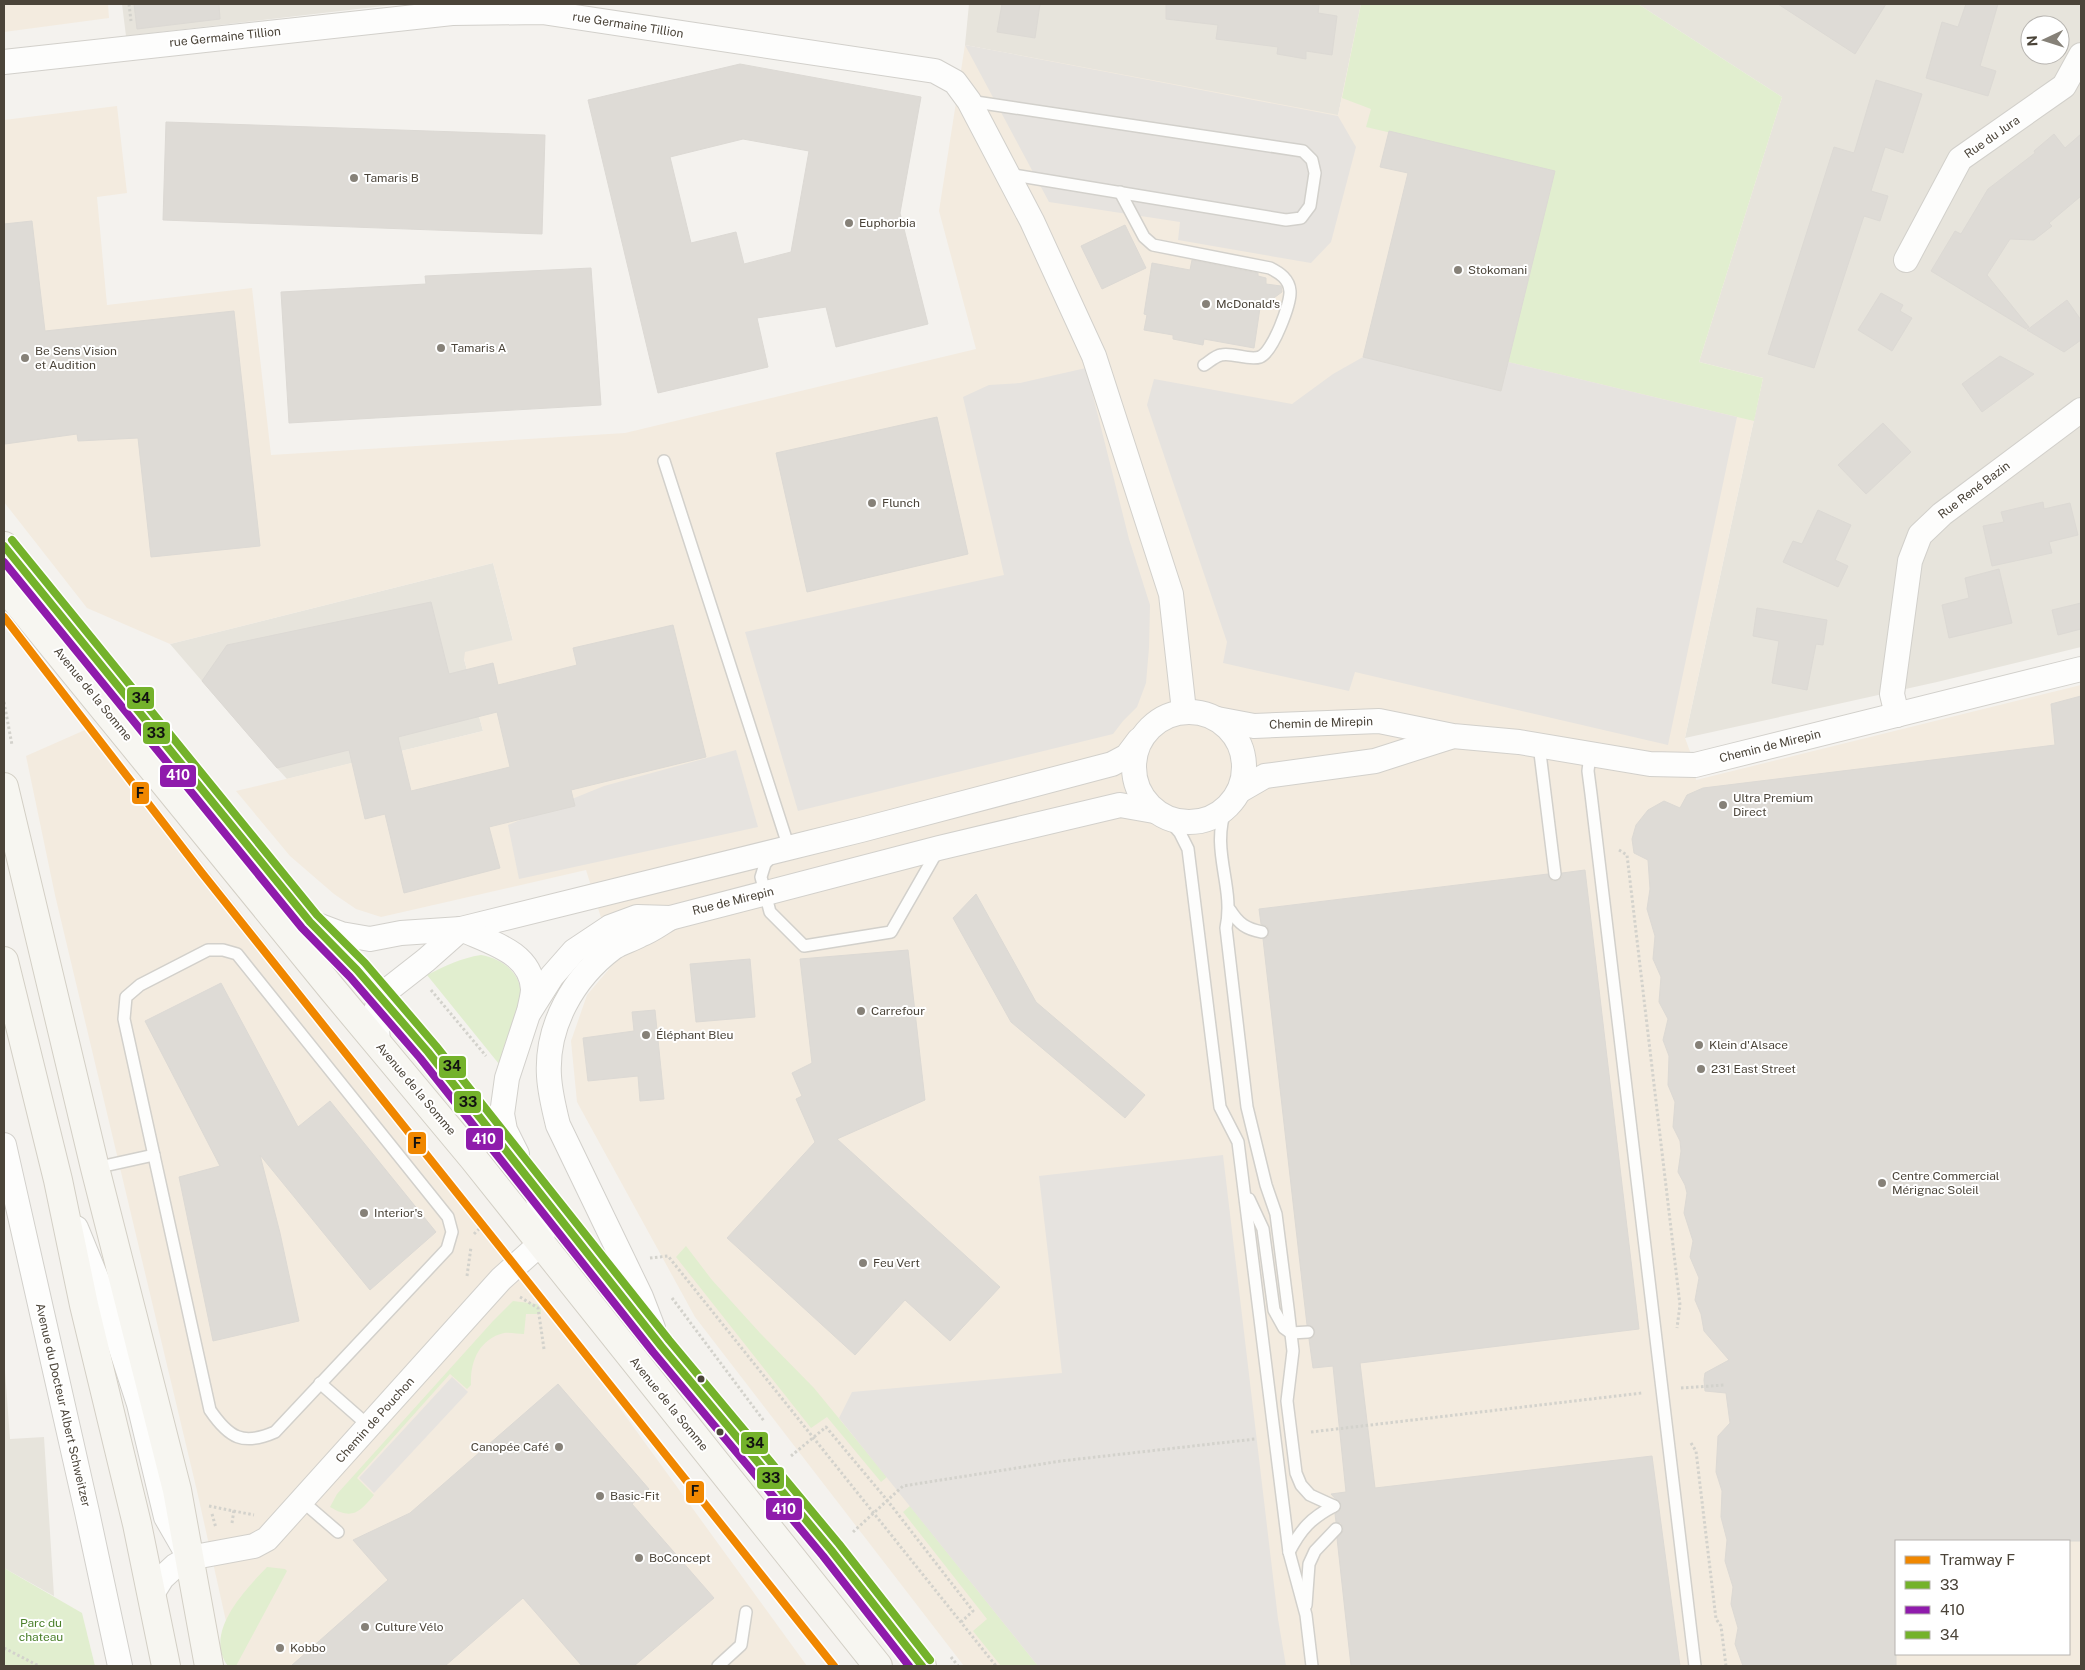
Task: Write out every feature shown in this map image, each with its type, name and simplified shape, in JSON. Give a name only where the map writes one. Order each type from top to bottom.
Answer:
[{"type":"main road","name":"Avenue de la Somme","points":[[4,546],[310,922],[380,996],[428,1052],[660,1346],[831,1550],[922,1666]]},
{"type":"main road","name":"Avenue de la Somme","points":[[4,586],[328,984],[473,1158],[878,1666]]},
{"type":"main road","points":[[4,787],[95,1168],[177,1490],[209,1666]]},
{"type":"main road","points":[[4,961],[58,1180],[84,1305],[152,1594],[166,1666]]},
{"type":"street","name":"rue Germaine Tillion","points":[[4,62],[452,13],[542,12],[935,71],[955,82],[969,101],[1087,338],[1171,594],[1184,711]]},
{"type":"street","name":"Rue du Jura","points":[[1906,260],[1960,159],[2064,86],[2081,55]]},
{"type":"street","name":"Rue René Bazin","points":[[1897,715],[1892,694],[1910,562],[1920,535],[1942,514],[2081,410]]},
{"type":"street","name":"Chemin de Mirepin","points":[[1217,719],[1254,726],[1379,721],[1453,736],[1539,745],[1650,764],[1695,764],[2081,669]]},
{"type":"street","points":[[310,922],[341,934],[370,939],[401,932],[461,929],[783,849],[1112,764],[1127,756],[1139,740],[1150,726],[1166,715],[1184,711],[1201,712],[1217,719],[1230,729],[1239,743],[1244,759],[1244,776],[1232,800],[1212,817],[1198,822],[1182,822],[1161,815],[1141,796],[1134,778],[1134,759],[1139,740]]},
{"type":"street","name":"Chemin de Mirepin","points":[[1232,800],[1265,776],[1375,761],[1453,736]]},
{"type":"street","name":"Rue de Mirepin","points":[[540,1244],[544,1230],[535,1187],[505,1130],[502,1114],[507,1078],[528,1014],[552,976],[574,952],[591,938],[610,926],[637,917],[670,918],[939,848],[1120,805],[1161,815]]},
{"type":"street","points":[[660,1346],[641,1297],[558,1125],[551,1097],[549,1062],[555,1026],[570,994],[592,967],[614,947],[642,935],[670,918]]},
{"type":"street","points":[[378,1043],[376,1011],[380,996],[426,960],[461,929]]},
{"type":"street","points":[[461,929],[514,954],[527,968],[533,989],[528,1014]]},
{"type":"street","name":"Avenue du Docteur Albert Schweitzer","points":[[4,1144],[120,1666]]},
{"type":"street","points":[[58,1180],[104,1299],[136,1395],[166,1517],[190,1558],[174,1566],[162,1578],[152,1594]]},
{"type":"street","name":"Chemin de Pouchon","points":[[190,1558],[254,1546],[268,1539],[501,1279],[540,1244]]},
{"type":"lane","points":[[969,101],[1303,151],[1312,160],[1315,173],[1310,206],[1301,218],[1286,220],[1007,174]]},
{"type":"lane","points":[[1120,192],[1144,236],[1153,245],[1270,268],[1286,280],[1290,292],[1282,323],[1276,337],[1266,352],[1260,357],[1221,355],[1204,365]]},
{"type":"lane","points":[[664,461],[783,849],[765,864],[761,877],[770,912],[804,946],[892,932],[939,848]]},
{"type":"lane","points":[[1539,745],[1555,874]]},
{"type":"lane","points":[[1590,754],[1588,771],[1695,1666]]},
{"type":"lane","points":[[1232,800],[1220,824],[1219,839],[1230,910],[1226,928],[1247,1106],[1266,1186],[1276,1214],[1293,1351],[1287,1401],[1296,1473],[1301,1485],[1310,1495],[1334,1506],[1318,1514],[1299,1533],[1289,1552]]},
{"type":"lane","points":[[1161,815],[1180,833],[1188,849],[1220,1107],[1238,1142],[1289,1552],[1306,1615],[1312,1666]]},
{"type":"lane","points":[[1230,910],[1238,923],[1249,929],[1262,932]]},
{"type":"lane","points":[[208,950],[223,950],[237,954],[448,1217],[452,1232],[447,1249],[320,1383],[275,1432],[260,1439],[240,1438],[222,1428],[210,1410],[124,1019],[126,997],[140,984],[208,950]]},
{"type":"lane","points":[[95,1168],[154,1155]]},
{"type":"lane","points":[[1244,1189],[1263,1229],[1274,1310],[1284,1328],[1291,1333],[1308,1332]]},
{"type":"lane","points":[[320,1383],[370,1427]]},
{"type":"lane","points":[[302,1501],[338,1532]]},
{"type":"lane","points":[[1306,1615],[1309,1564],[1315,1551],[1336,1529]]},
{"type":"lane","points":[[718,1666],[742,1645],[746,1612]]},
{"type":"path","points":[[4,702],[12,745]]},
{"type":"path","points":[[1597,836],[1627,855],[1680,1305],[1675,1333]]},
{"type":"path","points":[[645,1259],[668,1256],[996,1666]]},
{"type":"path","points":[[667,1292],[768,1426]]},
{"type":"path","points":[[513,1293],[538,1308],[544,1349]]},
{"type":"path","points":[[1291,1435],[1663,1390],[1725,1385]]},
{"type":"path","points":[[785,1449],[791,1456],[826,1427],[887,1500],[973,1611],[960,1622]]},
{"type":"path","points":[[845,1526],[851,1534],[903,1486],[1061,1460],[1276,1436]]},
{"type":"path","points":[[1688,1439],[1696,1451],[1716,1619],[1721,1626],[1726,1666]]},
{"type":"path","points":[[4,1648],[39,1666]]},
{"type":"path","points":[[945,1651],[958,1666]]},
{"type":"shaded area","points":[[4,4],[108,4],[109,18],[4,32]]},
{"type":"shaded area","points":[[122,4],[392,4],[392,5],[126,36]]},
{"type":"shaded area","points":[[969,4],[1361,4],[1338,116],[965,45]]},
{"type":"shaded area","name":"Centre Commercial Mérignac Soleil","points":[[1361,4],[1782,97],[1699,362],[1763,378],[1685,738],[1695,765],[1696,780],[2081,685],[2081,1666],[964,1666],[695,1317],[577,1102],[571,1041],[587,995],[615,962],[586,870],[381,917],[356,909],[334,894],[290,856],[236,791],[483,731],[464,659],[465,652],[513,640],[493,563],[170,644],[87,608],[4,502],[4,120],[117,106],[127,193],[97,197],[107,305],[252,288],[271,455],[625,433],[976,349],[939,211],[965,45],[1338,115]]},
{"type":"shaded area","points":[[1638,4],[2081,4],[2081,647],[1937,682],[1685,738],[1763,378],[1699,362],[1782,97]]},
{"type":"shaded area","points":[[965,45],[1338,116],[1356,147],[1331,242],[1311,263],[1178,240],[1180,222],[1049,202]]},
{"type":"shaded area","points":[[1363,357],[1501,391],[1508,362],[1737,417],[1668,745],[1355,672],[1349,691],[1223,663],[1227,642],[1147,405],[1154,379],[1292,404],[1333,374]]},
{"type":"shaded area","points":[[1086,368],[1129,539],[1150,605],[1146,683],[1137,707],[1113,734],[798,811],[745,632],[1004,575],[963,397],[989,385],[1020,383]]},
{"type":"shaded area","points":[[493,563],[513,641],[464,659],[483,731],[287,779],[170,644]]},
{"type":"shaded area","points":[[94,726],[468,1199],[807,1666],[236,1666],[197,1491],[55,895],[26,756]]},
{"type":"shaded area","points":[[736,750],[758,827],[519,879],[508,825],[604,786]]},
{"type":"shaded area","points":[[1223,1155],[1278,1619],[1286,1666],[1038,1666],[839,1418],[852,1392],[1062,1373],[1039,1176]]},
{"type":"shaded area","points":[[4,1358],[10,1439],[44,1437],[54,1596],[4,1568]]},
{"type":"shaded area","points":[[452,1377],[468,1392],[374,1493],[359,1478]]},
{"type":"green space","points":[[1361,4],[1638,4],[1782,97],[1699,362],[1763,378],[1754,421],[1508,362],[1554,171],[1366,127],[1371,109],[1342,98]]},
{"type":"green space","points":[[481,955],[505,964],[516,976],[521,992],[519,1011],[506,1041],[499,1064],[427,975],[460,960]]},
{"type":"green space","points":[[686,1246],[712,1280],[814,1388],[887,1477],[881,1482],[827,1417],[811,1428],[676,1257]]},
{"type":"green space","points":[[513,1301],[537,1304],[541,1309],[541,1314],[526,1314],[524,1334],[504,1333],[488,1340],[482,1346],[474,1360],[471,1385],[467,1389],[450,1374],[357,1478],[374,1495],[364,1506],[355,1513],[350,1514],[330,1507],[337,1494]]},
{"type":"green space","points":[[910,1506],[1038,1666],[1001,1666],[973,1631],[987,1619],[903,1512]]},
{"type":"green space","points":[[267,1567],[285,1569],[287,1571],[236,1666],[228,1666],[222,1653],[220,1640],[224,1626],[238,1600]]},
{"type":"green space","name":"Parc du chateau","points":[[4,1568],[82,1613],[95,1666],[4,1666]]},
{"type":"building","points":[[134,4],[219,4],[220,19],[137,29]]},
{"type":"building","points":[[1002,4],[1040,4],[1035,38],[997,32]]},
{"type":"building","points":[[1166,4],[1319,5],[1318,13],[1337,16],[1332,55],[1306,51],[1306,59],[1277,54],[1278,47],[1216,39],[1218,25],[1166,19]]},
{"type":"building","points":[[1778,4],[1886,4],[1855,54]]},
{"type":"building","points":[[1966,4],[1998,4],[1980,66],[1996,71],[1988,96],[1926,78],[1942,22],[1958,27]]},
{"type":"building","name":"Euphorbia","points":[[740,64],[921,97],[900,213],[928,324],[836,347],[826,307],[757,318],[768,367],[658,393],[588,100]],"holes":[[[743,139],[809,151],[791,252],[744,264],[736,232],[691,243],[670,157]]]},
{"type":"building","points":[[1876,80],[1922,94],[1903,153],[1885,147],[1871,191],[1888,196],[1880,221],[1864,216],[1814,368],[1768,354],[1834,147],[1854,153]]},
{"type":"building","name":"Tamaris B","points":[[166,122],[545,135],[542,234],[163,220]]},
{"type":"building","name":"Stokomani","points":[[1389,131],[1555,171],[1501,391],[1363,357],[1408,173],[1380,167]]},
{"type":"building","points":[[2054,134],[2065,148],[2081,134],[2081,196],[2049,223],[2052,226],[2034,240],[2010,239],[1987,275],[2029,327],[2026,329],[1931,271],[1955,231],[1961,234],[1988,189],[2035,153],[2034,151]]},
{"type":"building","points":[[32,221],[45,331],[234,311],[260,546],[151,557],[138,438],[78,441],[77,434],[5,444],[4,224]]},
{"type":"building","points":[[1125,225],[1146,268],[1102,289],[1081,246]]},
{"type":"building","name":"McDonald's","points":[[1192,260],[1258,273],[1258,276],[1266,278],[1266,284],[1281,286],[1282,292],[1260,308],[1254,348],[1204,339],[1203,345],[1173,339],[1173,335],[1144,330],[1147,315],[1144,314],[1152,263],[1190,270]]},
{"type":"building","name":"Tamaris A","points":[[591,268],[601,405],[289,423],[281,292],[426,284],[425,276]]},
{"type":"building","points":[[1881,293],[1903,305],[1900,311],[1912,318],[1892,351],[1858,330]]},
{"type":"building","points":[[2067,300],[2081,320],[2081,340],[2064,352],[2027,330]]},
{"type":"building","points":[[2000,356],[2034,374],[1982,412],[1962,384]]},
{"type":"building","name":"Flunch","points":[[937,417],[968,554],[807,592],[776,453]]},
{"type":"building","points":[[1883,423],[1911,452],[1866,494],[1838,465]]},
{"type":"building","points":[[2043,502],[2044,509],[2070,503],[2078,535],[2049,542],[2052,553],[1992,566],[1983,526],[2004,522],[2001,512]]},
{"type":"building","points":[[1818,510],[1851,525],[1835,560],[1848,566],[1838,587],[1783,562],[1793,541],[1802,544]]},
{"type":"building","points":[[1999,569],[2012,623],[1949,638],[1942,605],[1969,598],[1965,578]]},
{"type":"building","points":[[431,602],[449,674],[493,663],[498,685],[577,665],[573,648],[673,625],[706,757],[571,790],[575,806],[489,827],[500,868],[404,893],[385,814],[365,819],[349,750],[277,768],[202,681],[227,645]],"holes":[[[497,712],[510,767],[411,791],[398,737]]]},
{"type":"building","points":[[2081,603],[2081,629],[2058,635],[2052,610]]},
{"type":"building","points":[[1757,608],[1827,620],[1823,645],[1816,644],[1807,690],[1772,683],[1779,641],[1753,636]]},
{"type":"building","name":"Centre Commercial Mérignac Soleil","points":[[2081,696],[2081,1541],[1895,1540],[1896,1666],[1743,1666],[1735,1644],[1738,1628],[1731,1604],[1733,1587],[1725,1561],[1727,1540],[1721,1517],[1722,1491],[1716,1472],[1718,1436],[1730,1423],[1726,1393],[1705,1391],[1704,1380],[1705,1373],[1729,1360],[1704,1331],[1701,1314],[1695,1300],[1699,1278],[1690,1257],[1693,1241],[1684,1213],[1687,1193],[1678,1172],[1681,1151],[1680,1141],[1673,1127],[1675,1102],[1668,1085],[1669,1056],[1663,1040],[1668,1019],[1659,1002],[1661,977],[1653,959],[1655,936],[1647,909],[1650,889],[1648,860],[1634,853],[1632,839],[1636,825],[1648,810],[1664,801],[1680,808],[1687,795],[1703,788],[2055,745],[2051,704]]},
{"type":"building","points":[[1585,870],[1639,1329],[1360,1363],[1375,1488],[1652,1456],[1680,1666],[1351,1666],[1337,1538],[1343,1531],[1343,1527],[1341,1523],[1336,1522],[1335,1514],[1340,1510],[1341,1505],[1331,1494],[1346,1492],[1333,1366],[1313,1368],[1309,1339],[1314,1336],[1315,1331],[1312,1326],[1307,1325],[1263,939],[1268,937],[1269,930],[1267,926],[1261,924],[1259,909],[1548,874],[1552,881],[1556,881],[1562,877],[1562,873]]},
{"type":"building","points":[[976,894],[1036,1002],[1145,1095],[1125,1118],[1011,1022],[953,918]]},
{"type":"building","points":[[908,950],[925,1100],[837,1139],[1000,1287],[950,1341],[905,1300],[855,1355],[727,1238],[815,1142],[796,1099],[802,1096],[792,1073],[812,1063],[800,959]]},
{"type":"building","points":[[750,959],[755,1017],[696,1022],[690,964]]},
{"type":"building","points":[[221,983],[298,1127],[330,1101],[436,1232],[370,1290],[260,1155],[280,1233],[299,1321],[213,1341],[179,1177],[220,1166],[145,1021]]},
{"type":"building","points":[[655,1010],[664,1099],[640,1101],[638,1076],[588,1081],[583,1038],[634,1031],[632,1012]]},
{"type":"building","points":[[558,1384],[649,1489],[632,1504],[714,1598],[634,1666],[582,1666],[523,1598],[445,1666],[291,1666],[388,1580],[353,1540],[410,1513]]},
{"type":"tram line","name":"F","points":[[4,617],[202,873],[834,1666]]},
{"type":"transit line","name":"34","points":[[12,540],[317,915],[365,963],[436,1046],[669,1340],[839,1544],[930,1660]]},
{"type":"transit line","name":"33","points":[[4,546],[310,922],[357,970],[428,1052],[661,1346],[831,1550],[922,1666]]},
{"type":"transit line","name":"410","points":[[4,562],[302,928],[350,977],[420,1058],[653,1352],[823,1556],[909,1666]]},
{"type":"place","name":"Tamaris B","points":[[354,178]]},
{"type":"place","name":"Euphorbia","points":[[849,223]]},
{"type":"place","name":"Stokomani","points":[[1458,270]]},
{"type":"place","name":"McDonald's","points":[[1206,304]]},
{"type":"place","name":"Tamaris A","points":[[441,348]]},
{"type":"place","name":"Be Sens Vision et Audition","points":[[25,358]]},
{"type":"place","name":"Flunch","points":[[872,503]]},
{"type":"place","name":"Ultra Premium Direct","points":[[1723,805]]},
{"type":"place","name":"Carrefour","points":[[861,1011]]},
{"type":"place","name":"Éléphant Bleu","points":[[646,1035]]},
{"type":"place","name":"Klein d'Alsace","points":[[1699,1045]]},
{"type":"place","name":"231 East Street","points":[[1701,1069]]},
{"type":"place","name":"Centre Commercial Mérignac Soleil","points":[[1882,1183]]},
{"type":"place","name":"Interior's","points":[[364,1213]]},
{"type":"place","name":"Feu Vert","points":[[863,1263]]},
{"type":"place","name":"Canopée Café","points":[[559,1447]]},
{"type":"place","name":"Basic-Fit","points":[[600,1496]]},
{"type":"place","name":"BoConcept","points":[[639,1558]]},
{"type":"place","name":"Culture Vélo","points":[[365,1627]]},
{"type":"place","name":"Kobbo","points":[[280,1648]]}]
